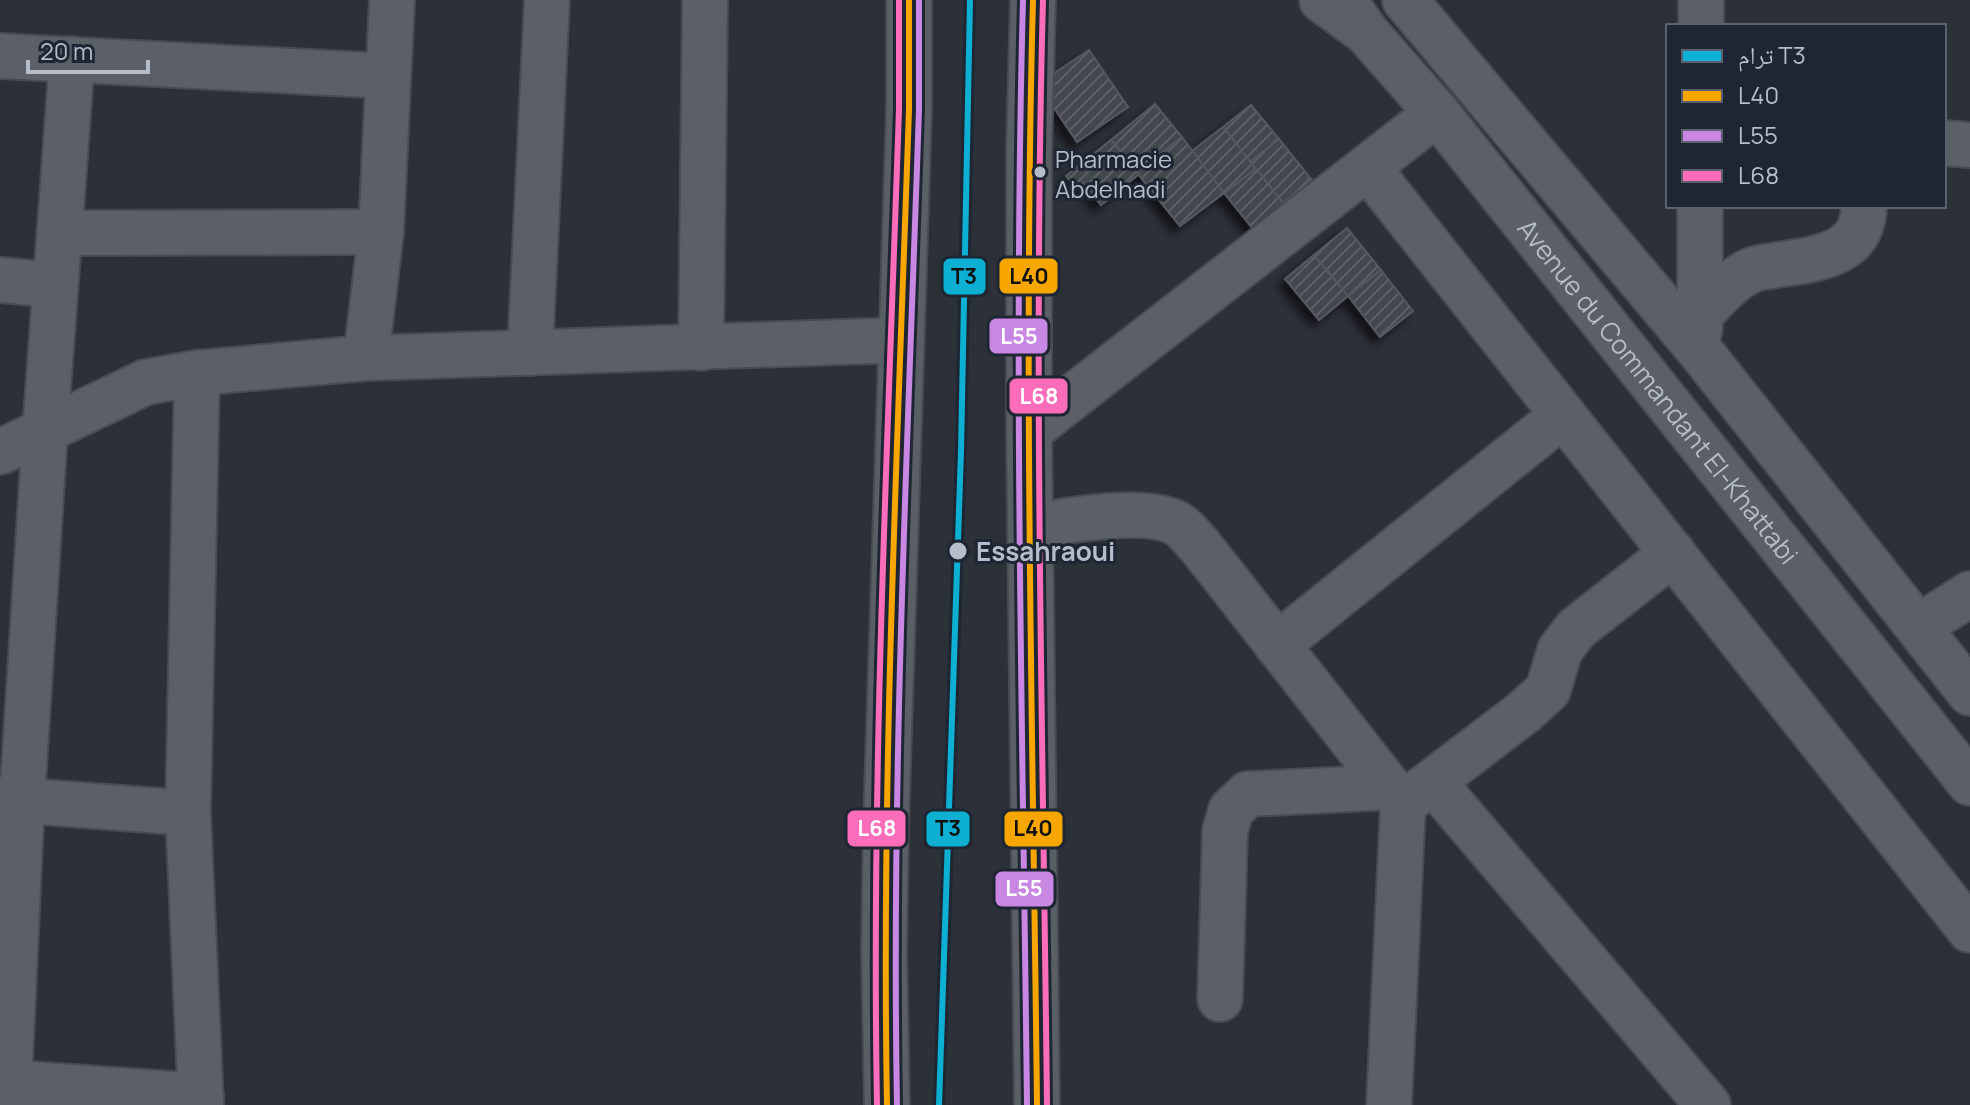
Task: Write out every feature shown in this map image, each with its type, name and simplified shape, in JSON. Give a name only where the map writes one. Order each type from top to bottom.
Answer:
[{"type":"main road","points":[[887,1105],[884,950],[886,825],[909,109],[909,0]]},
{"type":"main road","points":[[1322,0],[1355,16]]},
{"type":"main road","points":[[1036,5],[1029,431],[1037,1105]]},
{"type":"street","points":[[366,358],[381,232],[392,0]]},
{"type":"street","points":[[530,353],[547,0]]},
{"type":"street","points":[[701,348],[705,0]]},
{"type":"street","name":"Avenue du Commandant El-Khattabi","points":[[1405,0],[1700,333],[1970,693]]},
{"type":"street","points":[[1701,0],[1701,24]]},
{"type":"street","name":"Avenue du Commandant El-Khattabi","points":[[1355,16],[1437,113],[1970,783]]},
{"type":"street","points":[[0,56],[388,76]]},
{"type":"street","points":[[72,59],[45,432],[11,800],[6,1090],[201,1101],[188,813],[197,373]]},
{"type":"street","points":[[1029,431],[1437,113]]},
{"type":"street","points":[[1946,143],[1970,145]]},
{"type":"street","points":[[1368,168],[1970,930]]},
{"type":"street","points":[[1700,208],[1700,333]]},
{"type":"street","points":[[1700,333],[1729,285],[1753,269],[1812,259],[1844,248],[1859,234],[1864,208]]},
{"type":"street","points":[[60,233],[381,232]]},
{"type":"street","points":[[0,280],[55,285]]},
{"type":"street","points":[[0,452],[146,382],[197,373],[366,358],[900,340]]},
{"type":"street","points":[[1277,645],[1563,415]]},
{"type":"street","points":[[1030,528],[1068,519],[1147,516],[1177,524],[1200,546],[1277,645],[1409,791],[1708,1105]]},
{"type":"street","points":[[1220,999],[1225,831],[1231,810],[1248,794],[1409,791],[1524,712],[1548,690],[1560,650],[1576,629],[1673,553]]},
{"type":"street","points":[[1918,627],[1970,594]]},
{"type":"street","points":[[1389,1105],[1409,791]]},
{"type":"street","points":[[11,800],[188,813]]},
{"type":"building","points":[[1089,50],[1128,107],[1077,142],[1038,84]]},
{"type":"building","points":[[1155,104],[1182,137],[1137,173],[1111,140]]},
{"type":"building","points":[[1251,105],[1279,139],[1250,162],[1223,127]]},
{"type":"building","points":[[1223,127],[1256,169],[1224,193],[1192,151]]},
{"type":"building","points":[[1182,137],[1224,193],[1180,226],[1137,173]]},
{"type":"building","points":[[1279,139],[1312,180],[1283,203],[1250,162]]},
{"type":"building","points":[[1111,140],[1139,174],[1101,205],[1083,183],[1076,189],[1066,176]]},
{"type":"building","points":[[1256,169],[1288,209],[1257,234],[1224,193]]},
{"type":"building","points":[[1347,228],[1381,270],[1348,296],[1314,255]]},
{"type":"building","points":[[1314,255],[1348,296],[1319,320],[1285,279]]},
{"type":"building","points":[[1381,270],[1413,311],[1380,337],[1348,296]]},
{"type":"tram line","name":"T3","points":[[939,1105],[961,451],[970,0]]},
{"type":"transit line","name":"L68","points":[[877,1105],[878,732],[899,109],[899,0]]},
{"type":"transit line","name":"L40","points":[[887,1105],[888,732],[909,109],[909,0]]},
{"type":"transit line","name":"L55","points":[[897,1105],[898,732],[919,109],[919,0]]},
{"type":"transit line","name":"L55","points":[[1023,0],[1019,414],[1027,1105]]},
{"type":"transit line","name":"L40","points":[[1033,0],[1029,414],[1037,1105]]},
{"type":"transit line","name":"L68","points":[[1043,0],[1039,414],[1047,1105]]},
{"type":"place","name":"Pharmacie Abdelhadi","points":[[1040,172]]},
{"type":"place","name":"Essahraoui","points":[[958,551]]}]
